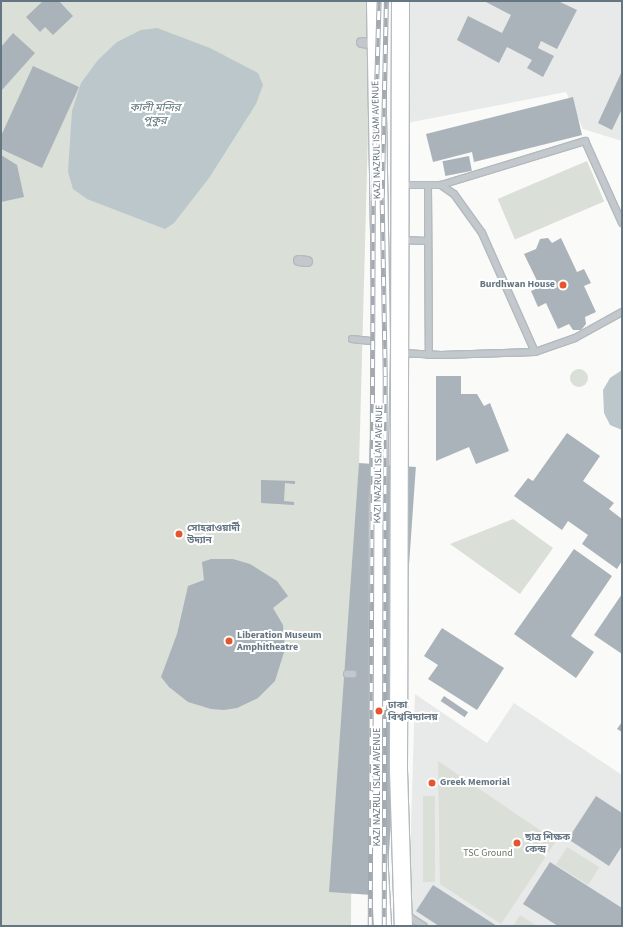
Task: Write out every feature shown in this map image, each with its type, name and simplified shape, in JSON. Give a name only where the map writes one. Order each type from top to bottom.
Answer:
[{"type":"main road","name":"KAZI NAZRUL ISLAM AVENUE","points":[[375,1],[381,344],[377,536],[377,833],[382,921]]},
{"type":"main road","name":"KAZI NAZRUL ISLAM AVENUE","points":[[400,1],[398,770],[403,921]]},
{"type":"main road","points":[[378,186],[400,185]]},
{"type":"main road","points":[[381,344],[400,350]]},
{"type":"main road","points":[[382,921],[403,921]]},
{"type":"street","points":[[361,42],[370,43]]},
{"type":"lane","points":[[400,185],[441,185],[585,141],[622,222]]},
{"type":"lane","points":[[441,185],[454,194],[482,233],[535,352]]},
{"type":"lane","points":[[428,186],[429,354]]},
{"type":"lane","points":[[400,240],[428,241]]},
{"type":"lane","points":[[400,350],[422,354],[535,352],[575,338],[622,312]]},
{"type":"lane","points":[[352,339],[381,344]]},
{"type":"lane","points":[[403,921],[411,918],[424,926]]},
{"type":"shaded area","points":[[409,1],[622,1],[622,141],[583,129],[566,92],[407,123]]},
{"type":"shaded area","name":"ঢাকা বিশ্ববিদ্যালয়","points":[[415,694],[487,743],[514,703],[622,775],[622,926],[408,926]]},
{"type":"green space","name":"সোহরাওয়ার্দী উদ্যান","points":[[1,1],[366,1],[369,96],[352,727],[351,926],[1,926]]},
{"type":"green space","points":[[587,161],[604,202],[515,239],[498,199]]},
{"type":"green space","points":[[579,369],[585,372],[588,378],[585,384],[579,387],[573,384],[570,378],[573,372]]},
{"type":"green space","points":[[513,519],[553,548],[520,594],[450,544]]},
{"type":"green space","name":"TSC Ground","points":[[438,761],[556,841],[501,924],[440,884]]},
{"type":"green space","points":[[423,796],[435,796],[435,882],[423,882]]},
{"type":"green space","points":[[567,847],[599,867],[588,885],[556,865]]},
{"type":"green space","points":[[520,915],[537,926],[513,926]]},
{"type":"water","name":"কালী মন্দির পুকুর","points":[[157,28],[210,48],[258,73],[263,85],[256,104],[209,178],[174,223],[165,229],[87,199],[73,189],[68,172],[72,111],[81,83],[98,60],[117,42],[141,30]]},
{"type":"water","points":[[622,370],[622,430],[610,425],[604,413],[603,390],[610,378]]},
{"type":"building","points":[[43,1],[59,1],[73,16],[53,35],[45,27],[40,32],[26,17]]},
{"type":"building","points":[[484,1],[558,1],[577,10],[557,49],[541,41],[538,48],[554,56],[543,77],[527,68],[532,60],[507,47],[499,63],[457,40],[468,16],[502,33],[511,15]]},
{"type":"building","points":[[13,33],[35,53],[1,91],[1,47]]},
{"type":"building","points":[[33,66],[79,87],[42,168],[1,149],[1,136]]},
{"type":"building","points":[[622,71],[622,109],[612,130],[598,123]]},
{"type":"building","points":[[573,97],[582,135],[474,162],[472,152],[433,162],[426,134]]},
{"type":"building","points":[[1,155],[17,165],[24,197],[1,202]]},
{"type":"building","points":[[469,156],[472,171],[445,176],[442,161]]},
{"type":"building","name":"Burdhwan House","points":[[548,238],[552,243],[561,238],[577,272],[584,269],[591,283],[584,286],[596,312],[585,317],[586,324],[581,330],[573,330],[569,324],[558,329],[546,303],[538,307],[531,291],[540,287],[524,254],[536,249],[540,239]]},
{"type":"building","points":[[436,376],[461,376],[461,394],[477,394],[484,406],[490,403],[509,451],[476,464],[469,447],[436,461]]},
{"type":"building","points":[[567,433],[600,456],[583,481],[614,503],[609,509],[622,519],[622,561],[617,569],[582,544],[588,535],[568,521],[562,530],[514,496],[528,478],[533,481]]},
{"type":"building","points":[[359,463],[416,467],[386,896],[329,892]]},
{"type":"building","points":[[261,480],[295,481],[295,484],[285,483],[284,501],[294,502],[294,505],[261,503]]},
{"type":"building","points":[[574,549],[612,576],[571,636],[594,652],[576,678],[514,634]]},
{"type":"building","name":"Liberation Museum Amphitheatre","points":[[211,559],[233,559],[250,564],[277,581],[288,596],[273,608],[283,625],[285,649],[275,681],[258,698],[237,708],[224,710],[211,709],[188,702],[169,687],[161,677],[177,634],[188,586],[204,580],[202,562]]},
{"type":"building","points":[[622,594],[622,654],[594,635]]},
{"type":"building","points":[[442,628],[504,668],[477,710],[428,679],[438,665],[424,656]]},
{"type":"building","points":[[444,696],[468,712],[465,717],[441,701]]},
{"type":"building","points":[[622,722],[622,732],[617,729]]},
{"type":"building","name":"Greek Memorial","points":[[430,781],[435,781],[435,785],[430,785]]},
{"type":"building","points":[[596,796],[622,813],[622,846],[609,866],[568,839]]},
{"type":"building","points":[[550,862],[622,908],[622,926],[558,926],[523,904]]},
{"type":"building","points":[[433,885],[497,926],[439,926],[416,911]]},
{"type":"railway","points":[[370,926],[373,200],[379,1]]},
{"type":"railway","points":[[384,926],[385,376],[382,198],[386,1]]},
{"type":"place","name":"Burdhwan House","points":[[563,285]]},
{"type":"place","name":"সোহরাওয়ার্দী উদ্যান","points":[[179,534]]},
{"type":"place","name":"Liberation Museum Amphitheatre","points":[[229,641]]},
{"type":"place","name":"ঢাকা বিশ্ববিদ্যালয়","points":[[379,711]]},
{"type":"place","name":"Greek Memorial","points":[[432,783]]},
{"type":"place","name":"ছাত্র শিক্ষক কেন্দ্র","points":[[517,843]]}]
